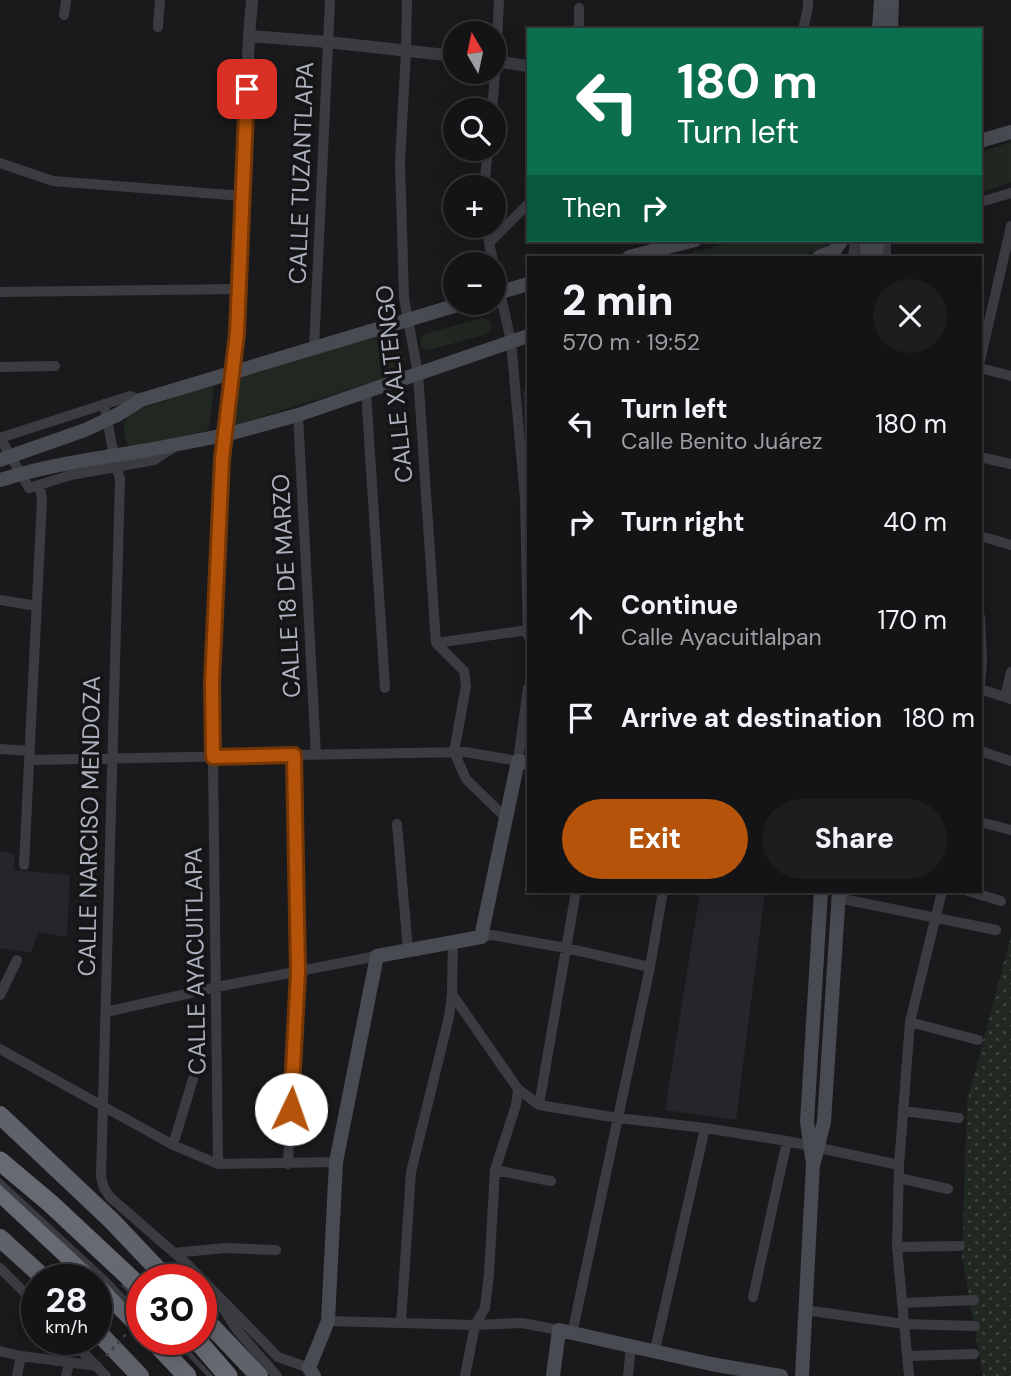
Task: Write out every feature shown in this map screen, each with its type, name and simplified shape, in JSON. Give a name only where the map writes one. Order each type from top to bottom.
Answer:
[{"type":"highway","points":[[0,1115],[89,1199],[152,1264]]},
{"type":"highway","points":[[0,1161],[50,1203],[126,1274]]},
{"type":"highway","points":[[0,1192],[77,1264]]},
{"type":"highway","points":[[0,1238],[29,1264]]},
{"type":"highway","points":[[112,1298],[126,1312]]},
{"type":"highway","points":[[217,1332],[259,1376]]},
{"type":"highway","points":[[112,1347],[140,1376]]},
{"type":"highway","points":[[167,1355],[187,1376]]},
{"type":"highway","points":[[209,1355],[228,1376]]},
{"type":"main road","points":[[879,28],[881,0]]},
{"type":"main road","points":[[891,28],[892,0]]},
{"type":"main road","points":[[982,140],[1011,132]]},
{"type":"main road","points":[[633,256],[687,242]]},
{"type":"main road","points":[[822,256],[834,251],[841,242]]},
{"type":"main road","points":[[506,290],[527,284]]},
{"type":"main road","points":[[0,460],[85,430],[141,400],[443,309]]},
{"type":"main road","points":[[0,480],[96,458],[225,435],[298,415],[527,336]]},
{"type":"main road","points":[[311,1372],[328,1321],[336,1162],[377,956],[481,937],[506,818],[523,762]]},
{"type":"main road","points":[[814,1147],[807,1122],[818,893]]},
{"type":"main road","points":[[802,1376],[814,1147],[824,1122],[838,894]]},
{"type":"main road","points":[[552,1376],[565,1332],[655,1350],[711,1370],[781,1376]]},
{"type":"street","points":[[64,15],[66,0]]},
{"type":"street","points":[[158,27],[160,0]]},
{"type":"street","points":[[225,435],[237,333],[252,0]]},
{"type":"street","name":"CALLE TUZANTLAPA","points":[[314,348],[330,0]]},
{"type":"street","name":"CALLE XALTENGO","points":[[407,0],[400,162],[404,298],[418,374],[436,643]]},
{"type":"street","points":[[498,21],[499,0]]},
{"type":"street","points":[[803,28],[808,0]]},
{"type":"street","points":[[579,8],[579,28]]},
{"type":"street","points":[[249,36],[443,55]]},
{"type":"street","points":[[506,63],[527,66]]},
{"type":"street","points":[[0,163],[53,181],[243,196]]},
{"type":"street","points":[[982,201],[1011,193]]},
{"type":"street","points":[[489,243],[527,205]]},
{"type":"street","points":[[982,352],[1011,226]]},
{"type":"street","points":[[488,238],[490,252]]},
{"type":"street","points":[[0,292],[239,289]]},
{"type":"street","points":[[503,315],[510,341],[527,499]]},
{"type":"street","points":[[0,367],[55,366]]},
{"type":"street","points":[[982,369],[1011,376]]},
{"type":"street","points":[[366,391],[385,688]]},
{"type":"street","points":[[141,400],[130,396],[0,438],[29,488],[71,475],[154,460],[178,444]]},
{"type":"street","name":"CALLE NARCISO MENDOZA","points":[[104,404],[120,479],[101,1177],[104,1188]]},
{"type":"street","name":"CALLE 18 DE MARZO","points":[[298,415],[316,755]]},
{"type":"street","name":"CALLE AYACUITLAPA","points":[[218,1164],[212,683],[225,435]]},
{"type":"street","points":[[982,457],[1011,464]]},
{"type":"street","points":[[24,865],[42,500],[40,485]]},
{"type":"street","points":[[982,537],[1011,545]]},
{"type":"street","points":[[0,600],[37,606]]},
{"type":"street","points":[[436,643],[527,630]]},
{"type":"street","points":[[436,643],[464,671],[466,686],[454,752],[466,779],[506,818]]},
{"type":"street","points":[[982,688],[1008,698],[1011,673]]},
{"type":"street","points":[[0,749],[29,755],[111,759],[465,752],[523,762],[527,703]]},
{"type":"street","points":[[982,752],[1011,761]]},
{"type":"street","points":[[288,1164],[298,972],[294,755]]},
{"type":"street","points":[[982,823],[1011,830]]},
{"type":"street","points":[[397,824],[408,950]]},
{"type":"street","points":[[539,1105],[576,893]]},
{"type":"street","points":[[328,1321],[475,1325],[522,1323],[565,1332],[618,1118],[663,893]]},
{"type":"street","points":[[909,1376],[897,1247],[899,1165],[910,1022],[942,893]]},
{"type":"street","points":[[975,893],[1001,901]]},
{"type":"street","points":[[838,894],[996,930]]},
{"type":"street","points":[[481,937],[492,935],[566,948],[650,967]]},
{"type":"street","points":[[401,1323],[411,1172],[449,1017],[453,941]]},
{"type":"street","points":[[106,1012],[377,956]]},
{"type":"street","points":[[0,995],[17,960]]},
{"type":"street","points":[[452,994],[518,1089],[539,1105],[787,1141],[899,1165]]},
{"type":"street","points":[[910,1022],[978,1040]]},
{"type":"street","points":[[0,1049],[173,1145],[218,1164],[336,1162]]},
{"type":"street","points":[[173,1145],[193,1079]]},
{"type":"street","points":[[465,1376],[475,1325],[485,1308],[495,1170],[516,1105],[518,1089]]},
{"type":"street","points":[[903,1111],[959,1118]]},
{"type":"street","points":[[655,1350],[705,1128]]},
{"type":"street","points":[[753,1297],[787,1141]]},
{"type":"street","points":[[495,1170],[551,1181]]},
{"type":"street","points":[[899,1178],[948,1189]]},
{"type":"street","points":[[89,1199],[104,1188],[110,1197],[186,1264]]},
{"type":"street","points":[[897,1247],[960,1246]]},
{"type":"street","points":[[174,1253],[225,1248],[275,1250]]},
{"type":"street","points":[[0,1268],[21,1289]]},
{"type":"street","points":[[217,1294],[278,1357],[311,1372]]},
{"type":"street","points":[[217,1299],[237,1330],[277,1376]]},
{"type":"street","points":[[902,1303],[974,1300]]},
{"type":"street","points":[[805,1310],[904,1324],[975,1326]]},
{"type":"street","points":[[628,1376],[631,1346]]},
{"type":"street","points":[[0,1350],[69,1364],[97,1366]]},
{"type":"street","points":[[907,1356],[974,1354]]},
{"type":"street","points":[[86,1355],[106,1376]]},
{"type":"street","points":[[17,1376],[21,1356]]},
{"type":"street","points":[[66,1376],[69,1364]]},
{"type":"lane","points":[[0,1168],[42,1205]]},
{"type":"lane","points":[[0,1181],[126,1300]]},
{"type":"lane","points":[[52,1215],[71,1233]]},
{"type":"lane","points":[[116,1276],[126,1287]]},
{"type":"lane","points":[[175,1355],[194,1376]]},
{"type":"lane","points":[[190,1355],[210,1376]]},
{"type":"path","points":[[106,1356],[126,1334]]},
{"type":"shaded area","points":[[1011,142],[1011,182],[982,192],[982,151]]},
{"type":"shaded area","points":[[730,242],[831,242],[818,250],[794,256],[681,256]]},
{"type":"shaded area","points":[[482,318],[491,323],[491,330],[487,334],[429,350],[420,344],[421,337],[425,334]]},
{"type":"shaded area","points":[[394,327],[405,360],[389,377],[232,426],[241,374]]},
{"type":"shaded area","points":[[214,384],[209,430],[131,448],[128,444],[124,431],[129,413]]},
{"type":"shaded area","points":[[523,391],[527,392],[527,452]]},
{"type":"shaded area","points":[[0,851],[15,854],[14,870],[70,875],[67,937],[38,932],[31,953],[0,948]]},
{"type":"shaded area","points":[[700,893],[765,893],[736,1120],[665,1110]]},
{"type":"shaded area","points":[[1011,936],[1011,1376],[983,1376],[962,1256],[967,1102]]},
{"type":"route","points":[[247,89],[237,333],[222,459],[212,683],[213,757],[294,755],[298,972],[291,1109]]}]
